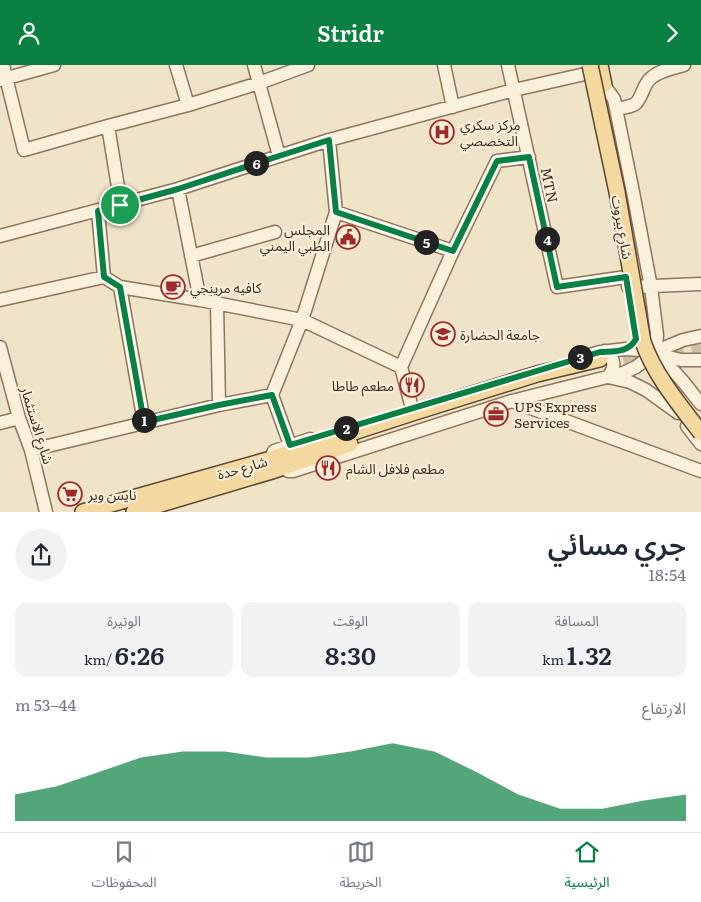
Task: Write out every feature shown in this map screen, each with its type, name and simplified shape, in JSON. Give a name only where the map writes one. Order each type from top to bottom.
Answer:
[{"type":"main road","name":"شارع بيروت","points":[[600,65],[625,190],[650,339],[664,369],[701,419]]},
{"type":"main road","name":"شارع بيروت","points":[[586,68],[617,192],[643,342],[647,354],[661,379],[701,433]]},
{"type":"main road","name":"شارع حدة","points":[[134,512],[273,465],[403,416],[537,374],[604,363]]},
{"type":"main road","name":"شارع حدة","points":[[84,512],[273,465]]},
{"type":"street","points":[[3,65],[3,79],[24,150],[188,105],[259,83],[308,65]]},
{"type":"street","points":[[3,79],[54,65]]},
{"type":"street","points":[[176,65],[188,105]]},
{"type":"street","points":[[254,65],[279,156]]},
{"type":"street","points":[[444,65],[453,107]]},
{"type":"street","name":"MTN","points":[[508,65],[557,287],[627,282]]},
{"type":"street","points":[[616,109],[634,105],[651,78],[662,72],[684,65]]},
{"type":"street","points":[[0,236],[178,189],[329,140],[514,90],[586,68],[611,195],[636,339],[641,345],[666,363],[701,404]]},
{"type":"street","points":[[604,85],[614,99],[651,287],[657,341],[649,364],[664,394],[701,444]]},
{"type":"street","points":[[108,126],[120,205]]},
{"type":"street","points":[[290,445],[272,395],[302,320],[336,212],[329,140]]},
{"type":"street","points":[[412,408],[401,367],[453,251],[497,161],[529,157]]},
{"type":"street","points":[[178,189],[200,300]]},
{"type":"street","points":[[98,211],[104,277]]},
{"type":"street","points":[[336,212],[453,251]]},
{"type":"street","points":[[191,257],[275,232]]},
{"type":"street","points":[[0,300],[104,277],[120,287],[302,320],[401,367]]},
{"type":"street","points":[[627,282],[651,287],[701,284]]},
{"type":"street","points":[[120,287],[144,422]]},
{"type":"street","points":[[217,304],[219,405]]},
{"type":"street","points":[[657,341],[693,338]]},
{"type":"street","points":[[604,363],[623,373],[636,367],[652,353],[693,338]]},
{"type":"street","points":[[693,338],[692,348],[694,354],[700,360]]},
{"type":"street","points":[[636,339],[630,347],[604,363],[512,401],[293,471],[273,465],[274,451],[290,445],[600,352],[604,363],[678,413]]},
{"type":"street","name":"شارع الاستثمار","points":[[0,347],[19,417],[32,450],[46,512]]},
{"type":"street","points":[[626,349],[640,350],[682,360],[700,360]]},
{"type":"street","points":[[32,450],[144,422],[272,395]]},
{"type":"street","points":[[512,401],[701,471]]},
{"type":"street","points":[[0,423],[19,417]]},
{"type":"tunnel","points":[[600,359],[701,347]]},
{"type":"place","name":"مركز سكري التخصصي","points":[[442,132]]},
{"type":"place","name":"المجلس الطبي اليمني","points":[[348,237]]},
{"type":"place","name":"كافيه مرينجي","points":[[173,287]]},
{"type":"place","name":"جامعة الحضارة","points":[[443,334]]},
{"type":"place","name":"مطعم طاطا","points":[[412,385]]},
{"type":"place","name":"UPS Express Services","points":[[496,414]]},
{"type":"place","name":"مطعم فلافل الشام","points":[[328,468]]},
{"type":"place","name":"نايس وير","points":[[70,494]]},
{"type":"route","points":[[329,140],[336,212],[453,251],[497,161],[529,157],[557,287],[626,277],[636,339],[626,349],[600,352],[290,445],[272,395],[144,422],[120,287],[104,277],[98,211],[120,205],[178,189],[329,140]]}]
